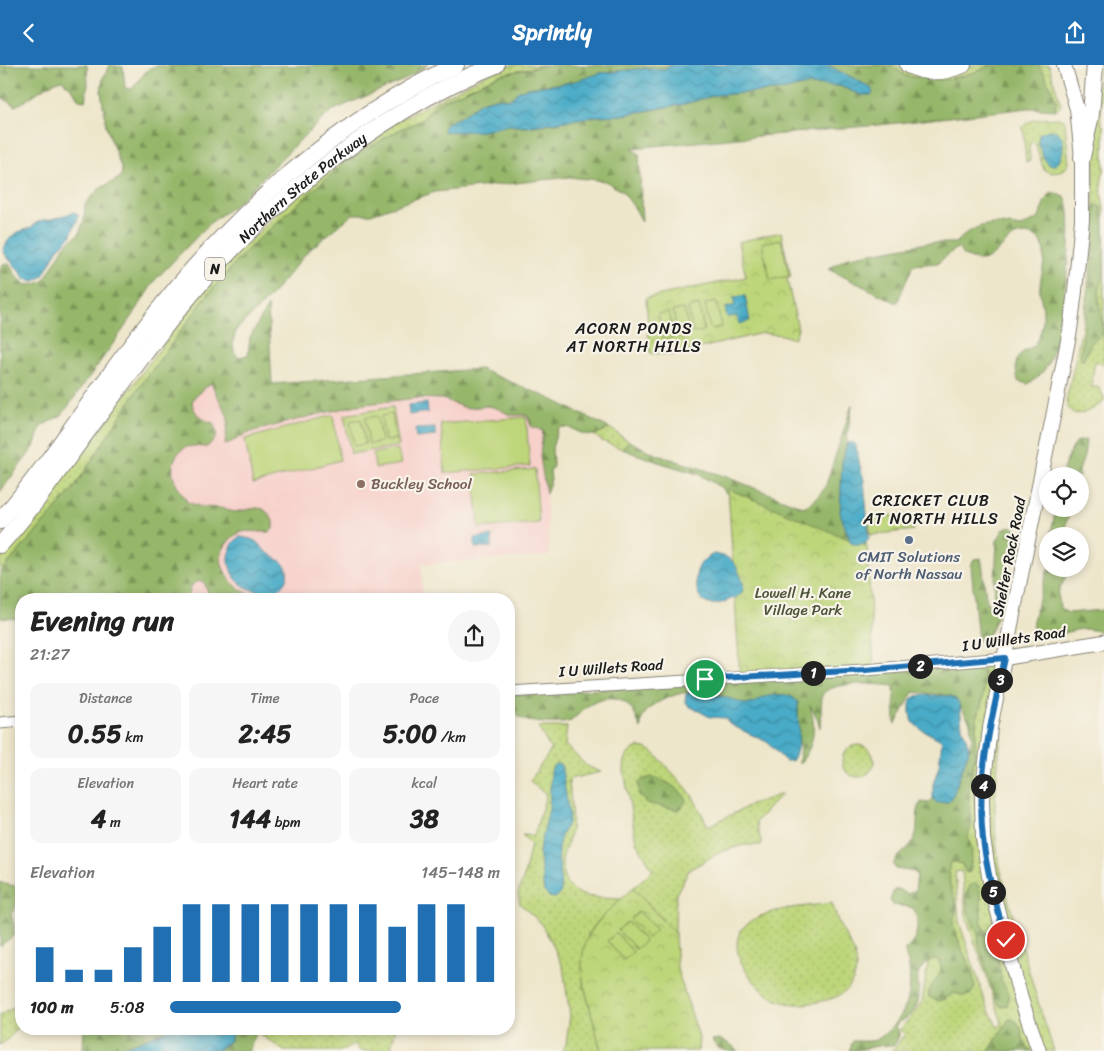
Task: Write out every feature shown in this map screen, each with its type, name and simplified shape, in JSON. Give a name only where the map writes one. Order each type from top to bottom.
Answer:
[{"type":"highway","name":"Northern State Parkway","points":[[0,521],[32,481],[149,322],[183,280],[237,223],[276,187],[338,137],[403,93],[456,65]]},
{"type":"highway","name":"Northern State Parkway","points":[[0,545],[34,505],[177,312],[216,267],[254,229],[313,176],[376,129],[444,89],[496,65]]},
{"type":"highway","points":[[908,65],[929,72],[945,71],[962,65]]},
{"type":"highway","points":[[1082,157],[1091,114],[1095,65]]},
{"type":"main road","name":"Shelter Rock Road","points":[[1038,1051],[1021,999],[990,882],[983,838],[982,799],[984,765],[990,728],[1070,330],[1082,220],[1082,157],[1077,109],[1064,65]]},
{"type":"main road","name":"I U Willets Road","points":[[1005,658],[1104,642]]},
{"type":"street","name":"I U Willets Road","points":[[515,692],[865,670],[1005,658]]},
{"type":"street","points":[[0,723],[15,722]]},
{"type":"shaded area","name":"Buckley School","points":[[480,369],[549,398],[545,468],[549,556],[421,564],[423,593],[184,593],[187,502],[182,492],[169,476],[181,391],[205,372],[231,400]]},
{"type":"green space","points":[[0,65],[87,65],[88,85],[85,101],[79,100],[73,90],[62,80],[49,85],[15,106],[0,96]]},
{"type":"green space","points":[[110,65],[123,67],[125,88],[132,89],[148,69],[155,66],[428,65],[404,80],[331,111],[236,204],[210,223],[155,280],[132,317],[62,415],[41,426],[34,447],[0,492],[0,270],[3,264],[9,264],[16,276],[26,285],[44,281],[65,245],[79,234],[84,220],[85,204],[99,189],[121,177],[122,170],[106,126],[101,91],[103,78]]},
{"type":"green space","points":[[511,65],[546,65],[499,75],[435,104],[422,120],[397,131],[255,242],[206,297],[136,392],[74,488],[0,573],[0,556],[28,527],[201,293],[241,249],[298,195],[395,122],[493,71]]},
{"type":"green space","points":[[546,65],[673,65],[664,69],[646,68],[601,73],[572,82],[527,88],[518,91],[512,98],[495,98],[481,102],[460,117],[447,123],[483,131],[508,125],[526,127],[597,116],[622,115],[684,104],[716,95],[786,90],[805,85],[840,86],[861,95],[872,89],[827,65],[890,65],[906,76],[941,80],[959,77],[982,70],[991,65],[1038,65],[1057,101],[1054,110],[1028,108],[888,124],[632,148],[639,154],[642,222],[623,192],[605,181],[569,177],[435,192],[371,214],[353,214],[308,251],[268,299],[236,330],[233,342],[234,352],[239,357],[248,355],[250,337],[268,306],[272,384],[480,369],[549,398],[609,428],[589,435],[567,427],[558,428],[552,448],[553,466],[546,494],[540,456],[543,431],[531,426],[527,415],[510,415],[489,406],[466,408],[442,399],[416,398],[357,405],[303,418],[251,432],[225,445],[228,417],[211,383],[194,397],[192,402],[199,416],[213,423],[217,433],[216,438],[207,447],[189,446],[179,452],[174,460],[173,474],[187,502],[201,507],[220,508],[234,512],[257,508],[263,509],[269,514],[273,521],[273,529],[270,532],[248,531],[238,533],[229,541],[222,552],[221,560],[225,572],[234,584],[248,593],[209,593],[204,582],[200,581],[194,583],[190,593],[15,593],[15,619],[0,618],[0,573],[74,488],[136,392],[206,297],[238,259],[346,161],[397,131],[422,120],[435,104],[499,75]]},
{"type":"green space","points":[[890,65],[896,65],[908,71],[955,72],[972,65],[991,65],[982,70],[959,77],[941,80],[906,76]]},
{"type":"green space","points":[[1038,65],[1049,65],[1061,105],[1058,109],[1054,110],[1056,106]]},
{"type":"green space","points":[[1100,65],[1104,65],[1104,94],[1102,95],[1100,121],[1104,127],[1104,171],[1101,185],[1104,210],[1104,364],[1095,361],[1091,386],[1099,388],[1104,397],[1104,402],[1088,411],[1077,414],[1072,412],[1066,401],[1082,326],[1090,270],[1096,111]]},
{"type":"green space","points":[[1058,118],[1065,122],[1069,164],[1065,169],[1053,173],[1044,170],[1035,143],[1032,141],[1029,147],[1030,161],[1026,162],[1023,127],[1034,120]],"holes":[[[1056,131],[1062,142],[1044,159],[1038,139]]]},
{"type":"green space","points":[[1052,192],[1066,198],[1069,211],[1069,254],[1063,305],[1054,349],[1049,362],[1040,375],[1028,384],[1018,381],[1017,359],[1023,352],[1034,346],[1043,322],[1040,282],[1044,252],[1041,241],[1032,235],[1021,234],[1015,236],[989,258],[972,259],[962,254],[959,248],[955,249],[938,263],[913,265],[897,303],[828,269],[849,257],[927,243],[956,243],[971,231],[986,225],[1002,224],[1021,227],[1039,218],[1045,200]]},
{"type":"green space","points":[[1095,205],[1101,207],[1104,226],[1104,279],[1100,283],[1099,300],[1103,334],[1091,343],[1083,361],[1080,359],[1094,253]]},
{"type":"green space","points":[[781,232],[791,277],[787,279],[798,329],[794,339],[782,335],[762,333],[672,355],[650,353],[646,298],[746,277],[738,242]]},
{"type":"green space","points":[[781,239],[789,276],[770,280],[762,243]]},
{"type":"green space","points":[[716,302],[722,327],[710,329],[705,304]]},
{"type":"green space","points":[[699,305],[704,331],[693,333],[688,308]]},
{"type":"green space","points":[[684,309],[690,334],[678,336],[673,311]]},
{"type":"green space","points":[[669,312],[674,337],[663,339],[658,314]]},
{"type":"green space","points":[[852,405],[842,463],[842,474],[858,545],[866,543],[866,587],[735,504],[722,488],[698,474],[622,449],[629,441],[655,454],[724,476],[803,507],[812,503],[825,488]]},
{"type":"green space","points":[[393,407],[399,446],[351,454],[344,415]]},
{"type":"green space","points":[[392,414],[396,439],[385,441],[381,416]]},
{"type":"green space","points":[[333,415],[340,460],[253,484],[245,439]]},
{"type":"green space","points":[[377,416],[381,442],[369,444],[365,418]]},
{"type":"green space","points":[[526,417],[530,466],[445,473],[441,424]]},
{"type":"green space","points":[[361,419],[365,444],[354,446],[350,421]]},
{"type":"green space","points":[[609,428],[629,441],[622,449],[602,441],[594,435]]},
{"type":"green space","points":[[1086,440],[1080,467],[1064,467],[1066,460],[1076,442]]},
{"type":"green space","points":[[398,449],[401,464],[375,468],[373,453]]},
{"type":"green space","points":[[535,469],[539,523],[479,528],[474,474]]},
{"type":"green space","name":"Lowell H. Kane Village Park","points":[[728,489],[867,547],[874,669],[740,677]]},
{"type":"green space","points":[[907,515],[914,530],[870,535],[869,517]]},
{"type":"green space","points":[[1054,517],[1068,517],[1066,527],[1052,527]]},
{"type":"green space","points":[[1011,526],[1017,530],[1003,601],[985,639],[978,641],[971,565],[974,559],[981,558],[986,597],[990,610],[994,601],[997,541],[1003,530]]},
{"type":"green space","points":[[1046,577],[1066,577],[1058,593],[1060,608],[1068,613],[1104,610],[1104,632],[1084,629],[1051,636],[1038,635],[1032,633],[1033,620]]},
{"type":"green space","points":[[1005,658],[990,728],[1002,729],[995,804],[997,850],[1002,877],[1014,920],[1054,1051],[1031,1051],[1024,1043],[1020,1026],[1010,1019],[989,1051],[892,1051],[905,1034],[900,1030],[922,1002],[945,858],[970,817],[969,788],[975,755],[976,722],[983,699],[985,683],[985,674],[982,666]],"holes":[[[962,871],[966,916],[1002,1023],[998,1028],[986,1004],[959,921],[955,872]]]},
{"type":"green space","points":[[975,666],[981,669],[985,683],[983,699],[976,722],[975,755],[969,788],[970,817],[972,822],[968,837],[972,850],[970,872],[966,873],[962,864],[956,862],[949,863],[950,885],[957,906],[953,924],[962,950],[972,970],[975,988],[970,995],[965,996],[954,993],[940,1001],[929,997],[931,986],[941,971],[939,960],[933,959],[923,966],[919,972],[918,1001],[914,1010],[895,1025],[899,1035],[894,1045],[849,1051],[853,1041],[876,1040],[881,1037],[900,1017],[907,1002],[910,978],[905,950],[910,946],[915,937],[917,920],[914,909],[893,905],[890,900],[894,890],[899,889],[907,894],[915,891],[917,875],[915,872],[896,869],[893,865],[897,858],[913,842],[921,802],[928,803],[933,799],[937,803],[951,799],[968,753],[972,739],[970,722],[960,705],[951,696],[913,692],[895,724],[894,686],[855,684],[827,690],[822,695],[820,728],[810,705],[813,736],[808,750],[799,764],[798,702],[789,698],[771,696],[748,704],[732,701],[707,692],[691,691],[672,696],[654,705],[647,711],[642,720],[641,729],[629,706],[618,700],[600,700],[586,708],[571,721],[548,723],[525,720],[515,714],[515,695]]},
{"type":"green space","points":[[538,727],[567,727],[565,745],[587,766],[601,772],[569,779],[572,823],[562,862],[563,875],[567,884],[573,890],[590,897],[621,899],[598,921],[588,935],[583,981],[601,1051],[562,1051],[566,1044],[570,1016],[563,967],[540,922],[520,904],[518,893],[531,844],[522,835],[534,836],[546,795],[530,781],[551,750]]},
{"type":"green space","points":[[858,745],[864,746],[869,750],[873,755],[873,767],[869,772],[864,776],[858,777],[852,776],[847,772],[843,767],[842,761],[843,755],[847,750],[852,746]]},
{"type":"green space","points":[[638,747],[646,748],[653,752],[685,786],[692,795],[708,826],[753,804],[782,794],[756,822],[762,845],[744,845],[720,852],[689,870],[676,894],[675,934],[633,888],[653,870],[636,842],[624,771],[626,757]]},
{"type":"green space","points":[[652,777],[666,782],[684,795],[686,798],[684,805],[679,810],[646,803],[639,795],[638,784],[642,780]]},
{"type":"green space","points":[[0,882],[15,886],[15,908],[11,914],[14,935],[0,946]]},
{"type":"green space","points":[[973,883],[979,886],[983,926],[995,948],[1001,980],[1009,993],[1007,1007],[1000,1006],[995,997],[980,950],[978,935],[968,911],[966,895]]},
{"type":"green space","points":[[633,888],[675,934],[677,969],[699,1037],[698,1051],[601,1051],[583,981],[582,964],[584,950],[594,927]]},
{"type":"green space","points":[[832,903],[838,921],[855,957],[856,970],[853,980],[847,989],[835,998],[796,1004],[777,1000],[758,986],[742,964],[737,941],[741,930],[751,921],[770,913],[790,908]]},
{"type":"green space","points":[[639,911],[656,930],[648,938],[630,919]]},
{"type":"green space","points":[[627,922],[645,941],[636,949],[618,930]]},
{"type":"green space","points":[[616,933],[633,952],[624,960],[607,941]]},
{"type":"green space","points":[[15,1007],[15,1031],[0,1045],[0,1015]]},
{"type":"green space","points":[[1009,1019],[1016,1021],[1031,1051],[989,1051]]},
{"type":"green space","points":[[84,1035],[155,1035],[133,1044],[104,1049],[102,1051],[83,1051]]},
{"type":"green space","points":[[231,1035],[256,1035],[249,1051],[217,1051],[230,1041]]},
{"type":"green space","points":[[261,1035],[394,1035],[391,1046],[392,1051],[360,1051],[355,1044],[341,1051],[284,1051]]},
{"type":"green space","points":[[719,1039],[730,1044],[738,1051],[719,1048],[712,1040]]},
{"type":"water","points":[[673,65],[827,65],[859,81],[872,89],[873,93],[871,95],[861,95],[840,86],[806,85],[786,90],[716,95],[684,104],[622,115],[597,116],[526,127],[508,125],[483,131],[445,132],[443,128],[447,123],[460,117],[481,102],[495,98],[512,98],[518,91],[527,88],[572,82],[601,73],[646,68],[664,69]]},
{"type":"water","points":[[1048,130],[1056,131],[1062,138],[1062,153],[1056,165],[1049,165],[1039,146],[1039,134]]},
{"type":"water","points":[[75,212],[78,218],[70,237],[57,250],[43,276],[35,281],[24,279],[3,250],[9,239],[18,232],[30,228],[43,220]]},
{"type":"water","points":[[745,295],[750,321],[739,324],[737,316],[727,317],[725,308],[735,305],[733,298]]},
{"type":"water","points":[[427,403],[428,412],[409,415],[408,405]]},
{"type":"water","points":[[435,428],[435,436],[416,438],[415,429]]},
{"type":"water","points":[[847,443],[854,443],[856,445],[864,480],[869,537],[866,543],[858,545],[851,543],[840,513],[842,463]]},
{"type":"water","points":[[492,536],[492,547],[475,548],[475,538]]},
{"type":"water","points":[[240,537],[256,541],[284,564],[287,570],[287,580],[279,589],[268,592],[256,591],[244,586],[236,579],[230,568],[229,557],[232,545]]},
{"type":"water","points":[[714,554],[725,557],[735,564],[744,586],[738,596],[718,604],[709,604],[699,595],[696,576],[699,566],[703,561]]},
{"type":"water","points":[[696,691],[748,704],[774,695],[787,695],[795,699],[798,702],[799,732],[797,747],[792,761],[785,761],[767,742],[731,725],[725,718],[710,717],[689,706],[685,701],[686,694]]},
{"type":"water","points":[[916,696],[951,696],[957,700],[960,705],[962,727],[969,747],[952,798],[948,802],[937,803],[933,799],[933,784],[939,766],[942,741],[917,726],[911,716],[911,699]]},
{"type":"water","points":[[556,764],[561,765],[569,815],[568,823],[561,836],[558,848],[561,891],[555,898],[549,897],[544,892],[539,851],[549,809],[551,771]]},
{"type":"water","points":[[155,1035],[232,1035],[230,1040],[217,1051],[102,1051],[104,1049],[133,1044]]},
{"type":"place","name":"Buckley School","points":[[361,484]]},
{"type":"place","name":"CMIT Solutions of North Nassau","points":[[909,540]]},
{"type":"district","name":"ACORN PONDS AT NORTH HILLS","points":[[634,337]]},
{"type":"district","name":"CRICKET CLUB AT NORTH HILLS","points":[[931,509]]},
{"type":"route","points":[[705,679],[865,670],[1005,658],[984,765],[982,820],[985,859],[1006,940]]}]
